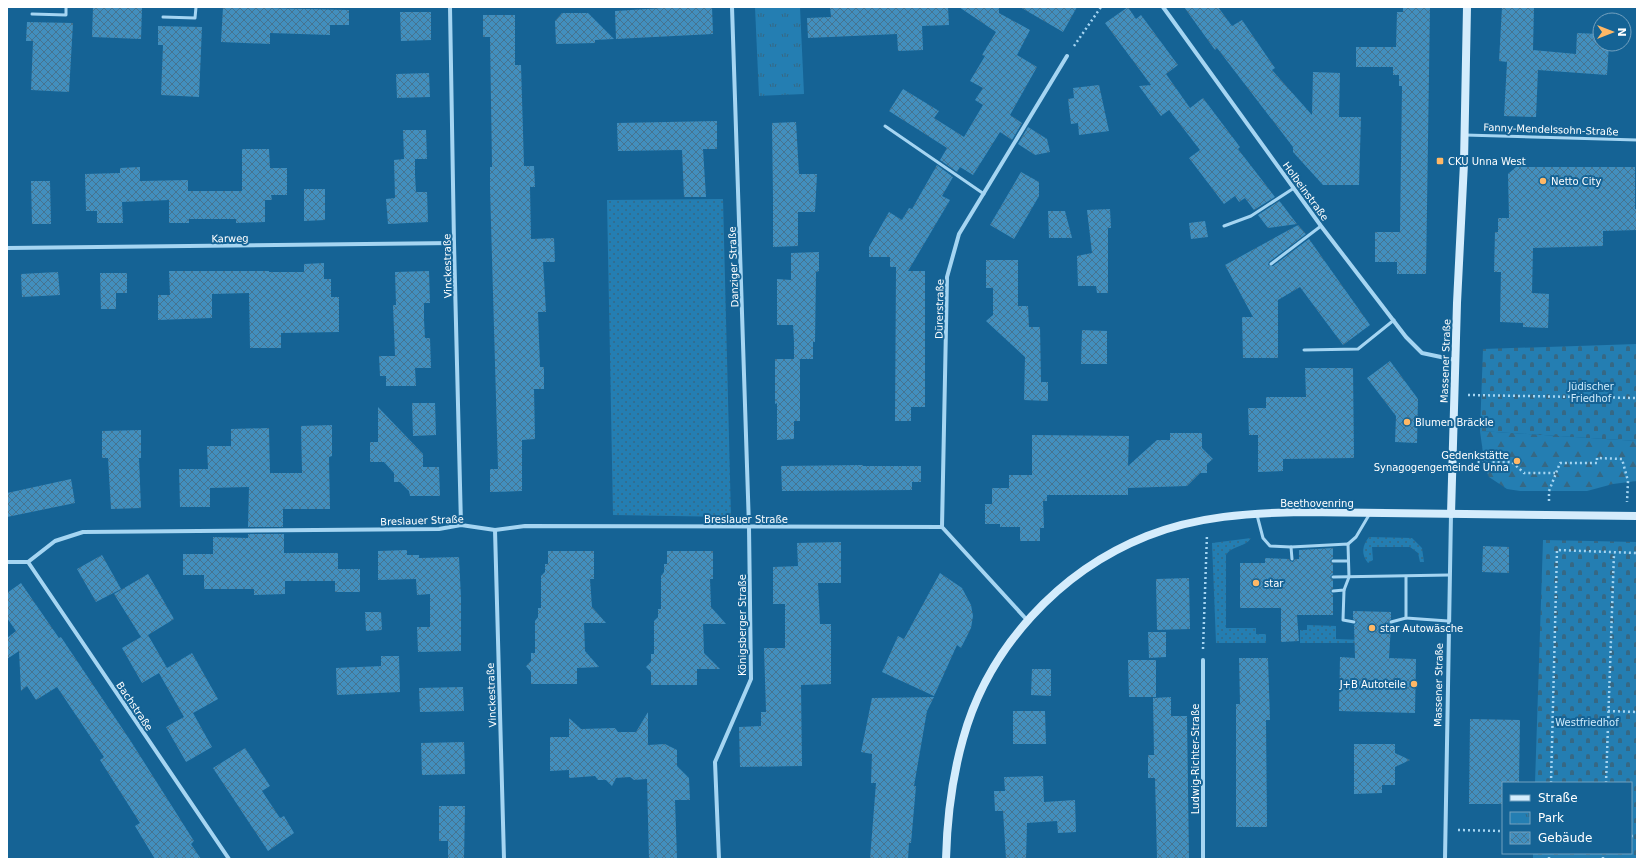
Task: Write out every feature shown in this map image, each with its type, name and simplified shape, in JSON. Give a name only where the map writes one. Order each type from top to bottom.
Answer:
[{"type":"main road","name":"Massener Straße","points":[[1451,514],[1455,360],[1465,135],[1467,7]]},
{"type":"main road","name":"Beethovenring","points":[[946,859],[951,796],[963,739],[974,706],[990,674],[1010,642],[1027,620],[1053,594],[1076,576],[1100,560],[1148,536],[1208,519],[1256,513],[1302,512],[1637,516]]},
{"type":"street","name":"Vinckestraße","points":[[450,7],[461,525]]},
{"type":"street","name":"Danziger Straße","points":[[732,7],[749,527]]},
{"type":"street","name":"Holbeinstraße","points":[[1163,7],[1294,188],[1406,337],[1422,352],[1455,360]]},
{"type":"street","name":"Dürerstraße","points":[[942,527],[947,277],[959,234],[1066,56]]},
{"type":"street","name":"Karweg","points":[[7,248],[454,243]]},
{"type":"street","name":"Massener Straße","points":[[1446,859],[1448,621],[1451,514]]},
{"type":"street","name":"Breslauer Straße","points":[[28,562],[55,541],[83,532],[439,529],[461,525],[494,530],[525,526],[942,527]]},
{"type":"street","name":"Königsberger Straße","points":[[719,859],[715,762],[751,678],[749,527]]},
{"type":"street","points":[[942,527],[1027,620]]},
{"type":"street","name":"Vinckestraße","points":[[494,530],[504,859]]},
{"type":"street","points":[[7,562],[28,562]]},
{"type":"street","name":"Bachstraße","points":[[28,562],[229,859]]},
{"type":"street","name":"Ludwig-Richter-Straße","points":[[1203,660],[1203,859]]},
{"type":"lane","points":[[32,14],[66,14],[66,7]]},
{"type":"lane","points":[[163,17],[196,18],[196,7]]},
{"type":"lane","points":[[885,126],[984,194]]},
{"type":"lane","name":"Fanny-Mendelssohn-Straße","points":[[1465,135],[1637,140]]},
{"type":"lane","points":[[1224,226],[1251,216],[1294,188]]},
{"type":"lane","points":[[1271,264],[1322,226]]},
{"type":"lane","points":[[1304,350],[1358,349],[1394,320]]},
{"type":"lane","points":[[1256,513],[1263,538],[1270,546],[1291,547],[1348,544],[1356,537],[1369,513]]},
{"type":"lane","points":[[1348,544],[1349,577],[1344,590],[1343,620],[1354,622]]},
{"type":"lane","points":[[1291,547],[1292,559]]},
{"type":"lane","points":[[1333,561],[1348,561]]},
{"type":"lane","points":[[1332,577],[1406,577],[1450,575]]},
{"type":"lane","points":[[1406,577],[1406,618]]},
{"type":"lane","points":[[1332,590],[1344,590]]},
{"type":"lane","points":[[1391,622],[1406,618],[1448,621]]},
{"type":"path","points":[[1066,56],[1101,7]]},
{"type":"path","points":[[1454,394],[1637,398]]},
{"type":"path","points":[[1452,454],[1475,456],[1477,462],[1512,462],[1524,473],[1555,473]]},
{"type":"path","points":[[1549,516],[1549,491],[1560,463],[1598,463],[1598,458],[1622,459],[1628,481],[1627,516]]},
{"type":"path","points":[[1203,660],[1208,519]]},
{"type":"path","points":[[1551,782],[1557,550],[1637,553]]},
{"type":"path","points":[[1606,782],[1614,553]]},
{"type":"path","points":[[1608,711],[1637,712]]},
{"type":"path","points":[[1446,830],[1502,831]]},
{"type":"green space","points":[[755,7],[800,7],[804,94],[759,96]]},
{"type":"green space","points":[[723,199],[731,517],[613,515],[607,200]]},
{"type":"green space","name":"Jüdischer Friedhof","points":[[1637,344],[1637,441],[1480,431],[1483,349]]},
{"type":"green space","points":[[1480,431],[1637,441],[1637,481],[1613,484],[1587,491],[1520,491],[1507,489],[1489,477],[1485,468]]},
{"type":"green space","points":[[1369,537],[1412,538],[1422,548],[1424,562],[1420,562],[1418,553],[1410,547],[1372,547],[1373,560],[1368,563],[1364,556],[1363,550]]},
{"type":"green space","points":[[1251,538],[1246,543],[1228,552],[1226,555],[1226,628],[1256,628],[1256,634],[1266,634],[1266,643],[1216,643],[1212,543]]},
{"type":"green space","name":"Westfriedhof","points":[[1543,540],[1637,542],[1637,859],[1533,859],[1533,854],[1632,854],[1632,782],[1535,782]]},
{"type":"green space","points":[[1307,625],[1336,626],[1336,639],[1363,640],[1363,643],[1300,643],[1300,630],[1307,630]]},
{"type":"building","points":[[93,7],[142,7],[141,39],[92,37]]},
{"type":"building","points":[[223,7],[349,10],[349,25],[330,25],[330,35],[270,33],[270,44],[221,42]]},
{"type":"building","points":[[679,7],[712,7],[713,34],[616,39],[615,11]]},
{"type":"building","points":[[830,7],[948,7],[949,25],[922,26],[923,50],[898,51],[897,34],[808,38],[807,18],[831,17]]},
{"type":"building","points":[[959,7],[999,7],[999,13],[1030,30],[1017,55],[1037,67],[1010,115],[1022,123],[1012,140],[1000,132],[973,175],[960,167],[957,172],[940,160],[947,148],[889,111],[903,89],[939,111],[934,118],[964,137],[983,105],[975,100],[983,88],[970,81],[985,56],[982,55],[996,32]]},
{"type":"building","points":[[1020,7],[1077,7],[1063,32]]},
{"type":"building","points":[[1128,7],[1136,19],[1141,15],[1178,65],[1166,74],[1190,108],[1203,98],[1240,147],[1238,149],[1275,197],[1254,210],[1245,198],[1239,202],[1235,196],[1224,204],[1189,158],[1200,150],[1169,110],[1161,116],[1139,86],[1151,85],[1105,23]]},
{"type":"building","points":[[1184,7],[1218,7],[1232,26],[1242,20],[1275,68],[1272,70],[1312,115],[1313,72],[1340,73],[1339,117],[1361,117],[1359,185],[1323,185],[1293,152],[1293,147],[1217,48],[1215,50]]},
{"type":"building","points":[[1403,7],[1430,7],[1426,274],[1397,274],[1397,262],[1375,262],[1375,232],[1400,232],[1402,86],[1399,86],[1399,75],[1393,75],[1393,67],[1356,67],[1356,47],[1396,47],[1397,12],[1403,12]]},
{"type":"building","points":[[1502,7],[1534,7],[1533,50],[1576,54],[1577,33],[1592,34],[1592,52],[1608,52],[1607,75],[1538,70],[1536,117],[1504,116],[1507,62],[1499,61]]},
{"type":"building","points":[[400,12],[431,12],[431,40],[401,41]]},
{"type":"building","points":[[562,13],[588,13],[614,39],[595,40],[595,43],[556,44],[555,21]]},
{"type":"building","points":[[483,15],[515,15],[515,65],[521,65],[524,166],[534,166],[535,187],[530,187],[531,239],[554,238],[555,262],[543,262],[546,312],[538,312],[540,367],[544,367],[544,389],[534,389],[535,439],[522,440],[522,491],[490,492],[490,469],[498,469],[490,188],[490,167],[492,167],[490,37],[483,37]]},
{"type":"building","points":[[27,22],[73,23],[69,92],[31,90],[33,41],[26,41]]},
{"type":"building","points":[[158,26],[202,27],[199,97],[161,95],[163,45],[158,45]]},
{"type":"building","points":[[429,73],[430,97],[397,98],[396,74]]},
{"type":"building","points":[[1099,85],[1109,131],[1079,135],[1078,123],[1071,124],[1068,99],[1074,98],[1073,88]]},
{"type":"building","points":[[717,121],[717,149],[703,149],[706,197],[684,197],[682,150],[618,151],[617,123]]},
{"type":"building","points":[[796,122],[799,174],[817,174],[815,212],[798,212],[798,246],[773,247],[772,123]]},
{"type":"building","points":[[1028,127],[1047,139],[1050,152],[1035,155],[1018,144]]},
{"type":"building","points":[[403,130],[426,130],[427,159],[415,159],[415,175],[416,192],[427,192],[428,222],[388,224],[386,199],[395,198],[394,160],[404,159]]},
{"type":"building","points":[[242,149],[269,149],[270,168],[287,168],[287,195],[271,195],[272,200],[265,200],[265,222],[236,223],[236,219],[189,219],[189,223],[169,223],[169,200],[122,202],[123,223],[97,223],[97,211],[86,211],[85,174],[120,173],[120,168],[140,167],[140,181],[188,180],[188,191],[242,191]]},
{"type":"building","points":[[937,165],[953,177],[942,196],[950,200],[908,271],[925,271],[925,407],[911,407],[911,421],[895,421],[896,267],[890,267],[890,257],[869,257],[869,247],[889,212],[902,220],[909,208],[912,209]]},
{"type":"building","points":[[1516,167],[1635,167],[1635,209],[1637,209],[1637,230],[1603,231],[1603,246],[1533,248],[1532,293],[1549,294],[1548,328],[1523,327],[1523,323],[1500,322],[1501,272],[1494,272],[1495,232],[1498,232],[1498,218],[1509,218],[1508,174]]},
{"type":"building","points":[[1021,172],[1039,182],[1039,196],[1014,239],[990,225]]},
{"type":"building","points":[[31,181],[50,181],[51,224],[32,224]]},
{"type":"building","points":[[304,189],[325,189],[325,220],[304,221]]},
{"type":"building","points":[[1279,201],[1297,224],[1268,228],[1258,215]]},
{"type":"building","points":[[1110,209],[1111,228],[1108,228],[1108,293],[1097,293],[1096,286],[1078,286],[1077,256],[1092,253],[1087,210]]},
{"type":"building","points":[[1048,211],[1065,211],[1072,238],[1049,238]]},
{"type":"building","points":[[1205,221],[1208,237],[1191,239],[1189,223]]},
{"type":"building","points":[[1298,225],[1306,234],[1269,262],[1268,265],[1273,266],[1309,239],[1370,325],[1343,345],[1300,287],[1278,300],[1278,358],[1243,358],[1242,317],[1253,317],[1225,265]]},
{"type":"building","points":[[819,252],[819,271],[816,272],[815,342],[813,342],[813,359],[800,359],[800,421],[794,421],[794,439],[777,440],[775,359],[794,359],[794,342],[793,325],[777,325],[777,279],[791,280],[791,253]]},
{"type":"building","points":[[986,260],[1018,260],[1018,306],[1028,306],[1029,327],[1040,327],[1041,382],[1048,382],[1048,401],[1024,400],[1025,357],[986,321],[993,315],[993,288],[986,288]]},
{"type":"building","points":[[324,263],[324,279],[331,279],[331,297],[339,297],[339,332],[281,333],[281,348],[250,348],[249,293],[212,294],[212,318],[158,320],[158,295],[170,295],[169,271],[304,272],[304,264]]},
{"type":"building","points":[[429,271],[430,303],[424,303],[424,320],[425,338],[430,338],[431,368],[415,368],[416,386],[386,386],[386,376],[380,376],[379,356],[395,356],[393,305],[396,305],[395,272]]},
{"type":"building","points":[[58,272],[60,295],[22,297],[21,274]]},
{"type":"building","points":[[100,273],[127,273],[127,293],[116,293],[116,309],[101,309]]},
{"type":"building","points":[[1082,330],[1107,331],[1107,364],[1081,364]]},
{"type":"building","points":[[1390,361],[1418,399],[1417,443],[1395,442],[1396,416],[1367,378]]},
{"type":"building","points":[[1305,368],[1353,368],[1354,458],[1283,459],[1283,471],[1258,472],[1258,435],[1249,435],[1248,408],[1266,408],[1266,397],[1306,397]]},
{"type":"building","points":[[412,403],[435,403],[436,435],[413,436]]},
{"type":"building","points":[[378,407],[423,454],[423,467],[439,467],[440,496],[410,496],[409,491],[400,482],[394,482],[394,473],[384,462],[370,462],[370,442],[378,442]]},
{"type":"building","points":[[332,425],[332,456],[329,457],[330,509],[283,509],[283,527],[248,527],[249,487],[210,488],[210,507],[180,507],[179,469],[208,469],[207,446],[231,446],[231,429],[269,428],[270,473],[302,473],[301,426]]},
{"type":"building","points":[[141,430],[141,458],[139,458],[141,508],[111,509],[108,458],[102,458],[102,431]]},
{"type":"building","points":[[1170,433],[1202,433],[1202,448],[1213,459],[1207,464],[1207,473],[1200,473],[1187,486],[1128,488],[1128,495],[1047,495],[1047,501],[1043,501],[1044,528],[1040,528],[1040,541],[1020,541],[1020,527],[1000,527],[1000,524],[985,524],[985,504],[992,504],[992,488],[1009,488],[1009,475],[1032,475],[1032,435],[1129,436],[1128,466],[1157,440],[1170,440]]},
{"type":"building","points":[[781,466],[921,466],[921,482],[912,482],[912,490],[782,491]]},
{"type":"building","points":[[71,479],[75,503],[7,517],[7,493]]},
{"type":"building","points":[[248,534],[284,534],[284,553],[338,553],[338,569],[360,569],[360,592],[335,592],[335,581],[285,581],[285,594],[254,595],[254,589],[204,589],[204,575],[183,575],[183,554],[213,554],[213,537],[248,538]]},
{"type":"building","points":[[841,542],[841,583],[818,583],[820,624],[831,624],[831,684],[801,685],[802,766],[740,767],[739,727],[761,726],[761,712],[766,712],[764,648],[785,648],[785,604],[773,604],[773,567],[798,566],[797,543]]},
{"type":"building","points":[[1483,546],[1509,547],[1509,573],[1482,572]]},
{"type":"building","points":[[1333,548],[1333,558],[1330,561],[1333,564],[1333,574],[1330,577],[1333,580],[1333,588],[1330,591],[1333,594],[1333,615],[1297,615],[1299,641],[1281,642],[1281,608],[1240,608],[1240,563],[1265,563],[1265,558],[1289,559],[1293,562],[1295,559],[1299,559],[1299,550]]},
{"type":"building","points":[[407,550],[407,555],[419,555],[419,558],[459,557],[461,651],[418,652],[417,627],[430,627],[430,594],[417,595],[416,579],[378,580],[378,551]]},
{"type":"building","points":[[548,551],[594,551],[594,579],[590,579],[592,607],[606,623],[584,623],[585,651],[599,667],[577,668],[577,684],[531,684],[531,672],[526,666],[531,661],[531,653],[535,653],[535,621],[538,617],[538,608],[541,608],[541,576],[545,572],[545,564],[548,564]]},
{"type":"building","points":[[667,551],[713,551],[713,579],[710,579],[711,607],[726,624],[703,624],[704,653],[720,669],[697,669],[697,685],[651,685],[651,672],[646,667],[651,662],[651,654],[654,654],[654,621],[658,617],[658,609],[661,609],[661,576],[664,572],[664,564],[667,564]]},
{"type":"building","points":[[102,555],[121,589],[96,602],[77,569]]},
{"type":"building","points":[[940,573],[962,588],[971,605],[973,616],[971,628],[961,648],[957,645],[934,696],[882,672],[898,636],[904,639]]},
{"type":"building","points":[[148,574],[174,619],[148,635],[167,668],[192,653],[218,699],[193,713],[212,747],[186,762],[166,727],[184,717],[159,673],[142,683],[122,648],[141,637],[114,594]]},
{"type":"building","points":[[1189,578],[1190,629],[1157,630],[1156,579]]},
{"type":"building","points":[[21,583],[59,638],[61,637],[130,740],[194,841],[191,844],[201,859],[155,859],[135,826],[140,823],[100,760],[104,757],[57,687],[36,700],[27,686],[21,691],[19,651],[7,659],[7,638],[16,631],[7,618],[7,593]]},
{"type":"building","points":[[1353,611],[1391,612],[1391,619],[1388,622],[1391,625],[1389,658],[1416,659],[1415,713],[1339,711],[1340,657],[1355,658],[1354,625],[1357,622],[1353,619]]},
{"type":"building","points":[[365,612],[381,612],[382,630],[366,631]]},
{"type":"building","points":[[1148,632],[1166,632],[1166,657],[1149,658]]},
{"type":"building","points":[[381,656],[399,656],[400,692],[337,695],[336,668],[381,666]]},
{"type":"building","points":[[1239,658],[1268,658],[1270,720],[1266,720],[1267,827],[1236,827],[1236,704],[1240,704]]},
{"type":"building","points":[[1128,660],[1156,660],[1156,697],[1129,697]]},
{"type":"building","points":[[1032,669],[1051,669],[1051,696],[1031,695]]},
{"type":"building","points":[[463,687],[464,711],[420,712],[419,688]]},
{"type":"building","points":[[934,697],[927,711],[914,786],[916,786],[911,843],[909,843],[908,859],[870,859],[876,783],[871,783],[872,754],[861,752],[872,698]]},
{"type":"building","points":[[1171,697],[1171,716],[1187,716],[1189,859],[1157,859],[1155,778],[1148,778],[1148,755],[1154,755],[1153,698]]},
{"type":"building","points":[[1013,711],[1045,711],[1046,744],[1013,744]]},
{"type":"building","points":[[648,712],[648,745],[665,744],[677,750],[677,766],[689,778],[690,800],[675,800],[677,859],[649,859],[647,779],[634,780],[630,777],[616,778],[612,786],[606,780],[598,780],[595,776],[569,778],[569,770],[550,771],[550,737],[569,737],[569,718],[581,729],[615,728],[618,732],[636,732]]},
{"type":"building","points":[[1470,719],[1520,720],[1519,782],[1502,782],[1502,804],[1469,804]]},
{"type":"building","points":[[464,742],[465,774],[422,775],[421,743]]},
{"type":"building","points":[[1354,744],[1395,744],[1395,753],[1410,760],[1395,767],[1395,785],[1382,785],[1382,793],[1354,794]]},
{"type":"building","points":[[245,748],[270,786],[262,791],[280,818],[284,816],[294,833],[268,851],[213,768]]},
{"type":"building","points":[[1043,776],[1044,802],[1075,800],[1076,832],[1058,833],[1057,821],[1027,823],[1026,859],[1006,859],[1003,811],[995,811],[994,791],[1005,791],[1004,777]]},
{"type":"building","points":[[439,806],[465,806],[464,859],[448,859],[448,841],[439,841]]},
{"type":"place","name":"CKU Unna West","points":[[1440,161]]},
{"type":"place","name":"Netto City","points":[[1543,181]]},
{"type":"place","name":"Blumen Bräckle","points":[[1407,422]]},
{"type":"place","name":"Gedenkstätte Synagogengemeinde Unna","points":[[1517,461]]},
{"type":"place","name":"star","points":[[1256,583]]},
{"type":"place","name":"star Autowäsche","points":[[1372,628]]},
{"type":"place","name":"J+B Autoteile","points":[[1414,684]]}]
